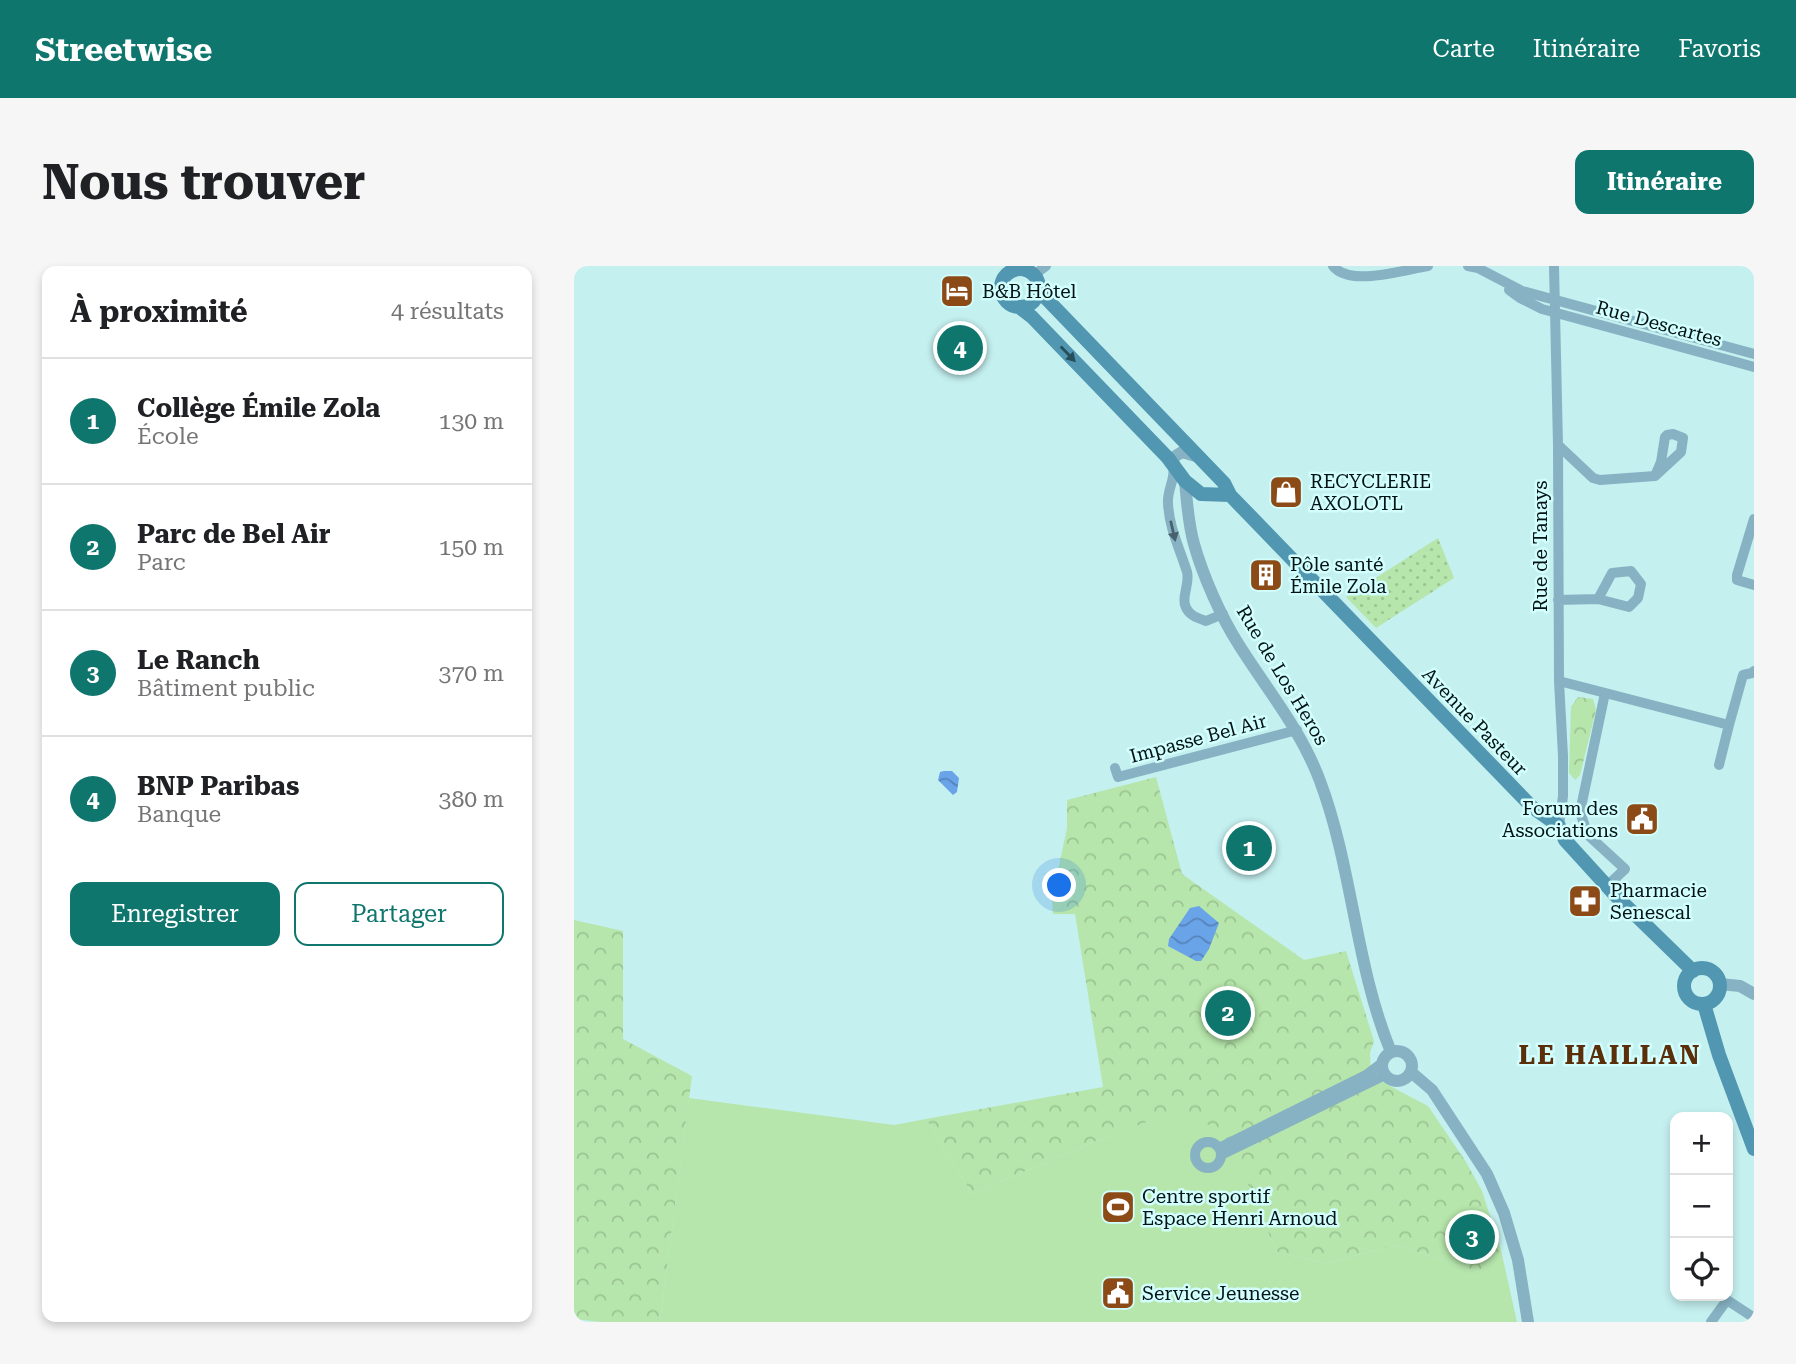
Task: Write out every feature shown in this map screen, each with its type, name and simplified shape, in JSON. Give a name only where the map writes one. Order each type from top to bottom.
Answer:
[{"type":"main road","points":[[1034,275],[1020,270],[1004,270],[1002,293],[1008,303],[1019,307],[1100,387],[1185,481],[1201,494],[1230,495]]},
{"type":"main road","name":"Avenue Pasteur","points":[[1034,275],[1039,291],[1224,483],[1230,495],[1532,807],[1559,825],[1565,840],[1607,886],[1693,971]]},
{"type":"main road","points":[[1019,307],[1031,303],[1039,291]]},
{"type":"main road","points":[[1698,969],[1710,970],[1720,984],[1718,995],[1704,1004],[1693,1001],[1685,992],[1685,980],[1698,969]]},
{"type":"main road","points":[[1704,1004],[1754,1149]]},
{"type":"street","points":[[1034,275],[1046,266]]},
{"type":"street","points":[[1333,266],[1342,275],[1356,278],[1428,266]]},
{"type":"street","points":[[1468,266],[1492,276]]},
{"type":"street","name":"Rue de Tanays","points":[[1554,266],[1559,681],[1563,783],[1559,825]]},
{"type":"street","name":"Rue Descartes","points":[[1492,276],[1522,291],[1754,354]]},
{"type":"street","name":"Rue Descartes","points":[[1492,276],[1529,304],[1754,367]]},
{"type":"street","points":[[1558,445],[1593,478],[1600,480],[1655,475]]},
{"type":"street","points":[[1199,457],[1182,452],[1174,457],[1174,479],[1168,488],[1171,528],[1186,572],[1185,606],[1191,614],[1206,621],[1223,614]]},
{"type":"street","name":"Rue de Los Heros","points":[[1185,481],[1194,543],[1223,614],[1238,645],[1297,730],[1310,756],[1333,820],[1386,1063]]},
{"type":"street","points":[[1188,516],[1192,507],[1208,495]]},
{"type":"street","points":[[1754,519],[1737,575],[1737,580],[1754,585]]},
{"type":"street","points":[[1558,600],[1598,599],[1629,607],[1638,598],[1641,584],[1631,571],[1612,573],[1598,599]]},
{"type":"street","points":[[1719,765],[1743,675],[1754,671]]},
{"type":"street","points":[[1559,681],[1729,725]]},
{"type":"street","points":[[1605,693],[1580,812],[1588,835],[1625,869],[1607,886]]},
{"type":"street","name":"Impasse Bel Air","points":[[1115,768],[1118,777],[1297,730]]},
{"type":"street","points":[[1720,984],[1740,986],[1754,994]]},
{"type":"street","points":[[1220,1152],[1366,1075],[1386,1063],[1405,1053],[1411,1062],[1411,1072],[1397,1081],[1386,1063]]},
{"type":"street","points":[[1411,1072],[1432,1090],[1487,1174],[1504,1213],[1518,1260],[1528,1322]]},
{"type":"street","points":[[1711,1322],[1727,1300],[1754,1316],[1749,1322]]},
{"type":"green space","points":[[1438,538],[1454,578],[1376,628],[1346,597]]},
{"type":"green space","points":[[1578,697],[1593,699],[1596,710],[1580,775],[1575,780],[1569,773],[1571,707]]},
{"type":"green space","points":[[1156,777],[1182,874],[1304,960],[1346,951],[1374,1041],[1370,1053],[1371,1076],[1428,1106],[1482,1191],[1501,1250],[1479,1272],[1396,1245],[1327,1263],[1278,1253],[1262,1220],[1167,1115],[1103,1138],[972,1194],[926,1119],[1103,1087],[1075,914],[1053,914],[1052,899],[1067,828],[1067,800]]},
{"type":"green space","points":[[574,920],[623,931],[623,1039],[692,1076],[660,1322],[574,1319]]},
{"type":"green space","points":[[689,1098],[894,1125],[926,1119],[972,1194],[1103,1138],[1166,1115],[1210,1125],[1237,1156],[1278,1253],[1327,1263],[1396,1245],[1479,1272],[1501,1250],[1517,1322],[660,1322]]},
{"type":"water","points":[[952,771],[959,778],[957,792],[953,795],[938,780],[940,772]]},
{"type":"water","points":[[1199,906],[1219,923],[1209,949],[1201,961],[1196,961],[1168,946],[1169,939],[1190,908]]},
{"type":"place","name":"B&B Hôtel","points":[[957,291]]},
{"type":"place","name":"BNP Paribas","points":[[960,348]]},
{"type":"place","name":"RECYCLERIE AXOLOTL","points":[[1286,492]]},
{"type":"place","name":"Pôle santé Émile Zola","points":[[1266,575]]},
{"type":"place","name":"Forum des Associations","points":[[1642,819]]},
{"type":"place","name":"Collège Émile Zola","points":[[1249,848]]},
{"type":"place","name":"Pharmacie Senescal","points":[[1585,901]]},
{"type":"place","name":"Parc de Bel Air","points":[[1228,1013]]},
{"type":"place","name":"Centre sportif Espace Henri Arnoud","points":[[1118,1207]]},
{"type":"place","name":"Le Ranch","points":[[1472,1237]]},
{"type":"place","name":"Service Jeunesse","points":[[1118,1293]]},
{"type":"district","name":"LE HAILLAN","points":[[1610,1055]]}]
